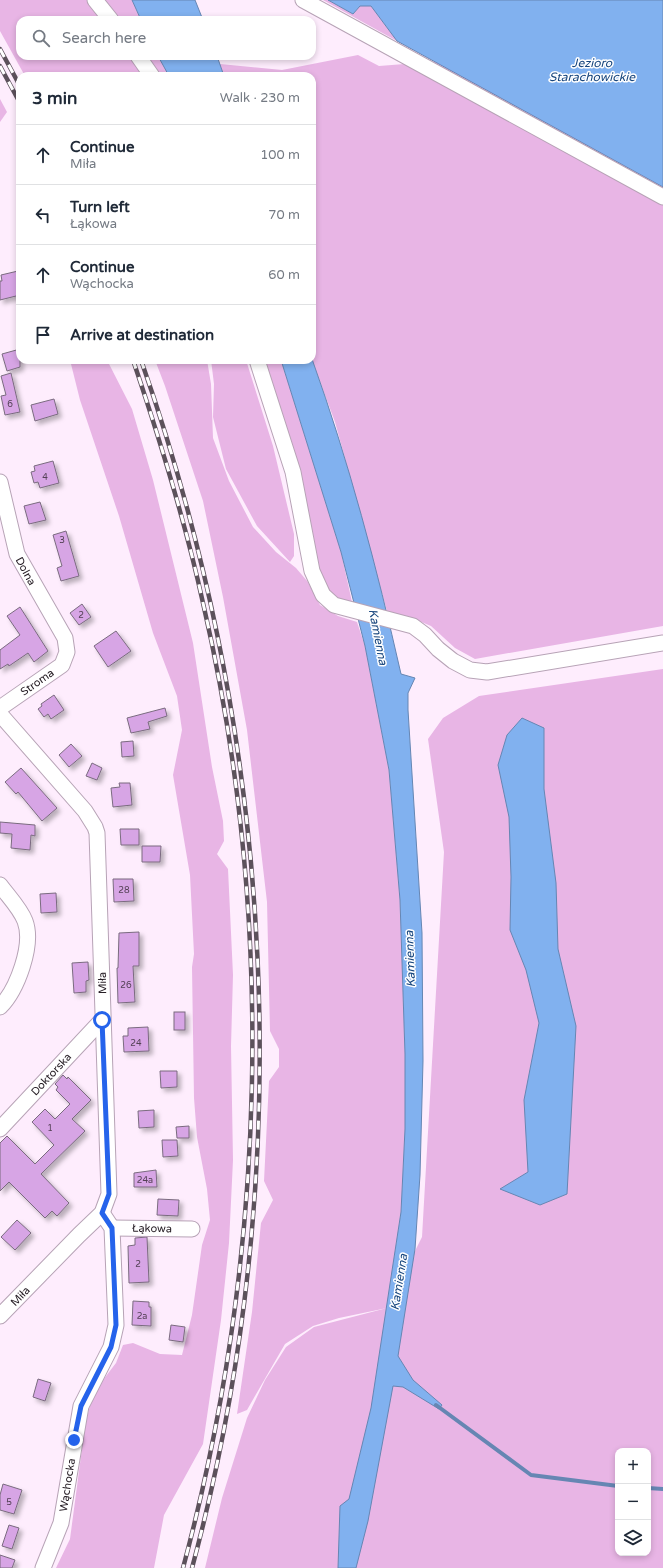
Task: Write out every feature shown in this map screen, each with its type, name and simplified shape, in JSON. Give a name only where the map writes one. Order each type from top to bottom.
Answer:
[{"type":"street","points":[[95,0],[108,16]]},
{"type":"street","points":[[303,0],[663,197]]},
{"type":"street","points":[[141,60],[149,72]]},
{"type":"street","points":[[258,364],[293,472],[312,571],[323,595],[334,605],[413,626],[453,661],[470,670],[487,672],[663,643]]},
{"type":"street","name":"Dolna","points":[[0,482],[17,554],[65,638],[68,652]]},
{"type":"street","name":"Stroma","points":[[0,708],[62,665],[68,652]]},
{"type":"street","name":"Miła","points":[[0,714],[85,811],[95,828],[100,924],[109,1194],[102,1213],[79,1234],[0,1316]]},
{"type":"street","points":[[0,885],[25,920],[27,930],[23,961],[18,979],[10,995],[0,1007]]},
{"type":"street","name":"Doktorska","points":[[0,1129],[102,1020]]},
{"type":"street","points":[[102,1213],[112,1228]]},
{"type":"street","name":"Łąkowa","points":[[112,1228],[192,1229]]},
{"type":"street","name":"Wąchocka","points":[[43,1568],[61,1523],[67,1477],[81,1406],[111,1347],[116,1325],[112,1228]]},
{"type":"shaded area","points":[[0,0],[132,0],[139,16],[16,16],[16,60],[0,31]]},
{"type":"shaded area","points":[[323,0],[328,0],[353,14],[360,6],[371,6],[397,41]]},
{"type":"shaded area","points":[[663,44],[663,626],[475,659],[455,648],[431,626],[407,616],[388,615],[335,422],[313,364],[316,364],[316,72],[223,72],[220,64],[282,70],[358,55],[379,66]]},
{"type":"shaded area","points":[[16,60],[160,60],[167,72],[23,72]]},
{"type":"shaded area","points":[[0,99],[7,112],[0,122]]},
{"type":"shaded area","points":[[71,364],[109,364],[132,409],[153,480],[193,643],[212,767],[223,821],[224,841],[217,854],[228,869],[233,975],[231,1046],[233,1160],[229,1243],[221,1320],[203,1444],[164,1515],[154,1568],[56,1568],[70,1539],[85,1426],[93,1393],[116,1363],[123,1345],[133,1343],[160,1354],[182,1355],[192,1315],[202,1245],[210,1220],[207,1189],[197,1137],[194,1098],[192,967],[194,954],[190,875],[173,775],[182,730],[177,696],[153,633],[119,516],[80,400]]},
{"type":"shaded area","points":[[157,364],[208,364],[211,384],[213,438],[229,481],[253,527],[276,552],[296,568],[308,582],[320,605],[338,616],[357,622],[365,646],[389,770],[400,900],[405,1054],[405,1129],[401,1212],[387,1307],[422,1237],[444,852],[428,739],[443,718],[479,696],[663,669],[663,1568],[205,1568],[222,1498],[247,1418],[265,1380],[286,1347],[314,1327],[387,1308],[339,1318],[313,1326],[285,1344],[247,1410],[237,1414],[252,1312],[261,1223],[273,1200],[264,1181],[269,1081],[279,1067],[279,1049],[270,1031],[267,902],[247,730],[223,597],[203,501]]},
{"type":"shaded area","points":[[212,364],[247,364],[273,446],[294,534],[294,556],[290,562],[257,526],[226,469],[213,417],[214,384]]},
{"type":"shaded area","points":[[264,364],[282,364],[341,552],[352,602],[347,606],[329,594],[321,581]]},
{"type":"water","points":[[132,0],[195,0],[201,16],[139,16]]},
{"type":"water","name":"Jezioro Starachowickie","points":[[328,0],[663,0],[663,187],[397,41],[371,6],[360,6],[353,14]]},
{"type":"water","points":[[160,60],[218,60],[223,72],[167,72]]},
{"type":"water","name":"Kamienna","points":[[282,364],[314,364],[338,437],[361,515],[401,674],[415,678],[408,693],[408,710],[422,933],[423,1061],[420,1175],[415,1249],[398,1356],[413,1380],[442,1405],[439,1409],[403,1387],[393,1386],[368,1521],[356,1568],[338,1568],[340,1506],[349,1499],[371,1408],[401,1212],[405,1129],[405,1054],[400,900],[389,770],[365,646],[341,552]]},
{"type":"water","points":[[522,718],[544,728],[544,789],[556,883],[558,949],[576,1026],[567,1194],[540,1205],[500,1189],[528,1172],[524,1100],[539,1023],[526,970],[510,930],[511,877],[509,817],[498,765],[507,735]]},
{"type":"building","points":[[16,271],[16,296],[0,300],[0,281],[2,281],[1,275]]},
{"type":"building","points":[[16,350],[16,364],[20,364],[20,367],[7,371],[2,354]]},
{"type":"building","points":[[11,373],[20,412],[5,415],[1,396],[6,395],[1,376]]},
{"type":"building","points":[[54,399],[58,414],[35,421],[31,405]]},
{"type":"building","points":[[53,461],[59,483],[40,488],[38,482],[34,483],[31,472],[35,471],[34,466]]},
{"type":"building","points":[[40,502],[46,520],[29,524],[24,506]]},
{"type":"building","points":[[66,531],[79,576],[61,581],[57,568],[62,566],[53,535]]},
{"type":"building","points":[[82,604],[91,617],[79,625],[70,613]]},
{"type":"building","points":[[20,607],[48,651],[34,662],[28,653],[9,666],[8,664],[0,669],[0,650],[20,635],[7,616]]},
{"type":"building","points":[[116,631],[131,651],[108,667],[94,646]]},
{"type":"building","points":[[54,695],[64,710],[51,719],[48,714],[44,717],[38,709],[42,706],[41,704]]},
{"type":"building","points":[[165,708],[167,716],[148,722],[150,729],[131,733],[127,718]]},
{"type":"building","points":[[133,741],[134,756],[122,757],[121,742]]},
{"type":"building","points":[[71,744],[82,756],[69,767],[59,755]]},
{"type":"building","points":[[92,763],[102,768],[97,780],[86,776]]},
{"type":"building","points":[[21,768],[57,808],[42,821],[18,792],[16,794],[5,782]]},
{"type":"building","points":[[119,783],[130,783],[132,805],[113,807],[111,788],[120,787]]},
{"type":"building","points":[[0,822],[35,825],[35,836],[31,835],[30,850],[11,848],[12,834],[0,833]]},
{"type":"building","points":[[120,829],[139,829],[139,845],[121,845]]},
{"type":"building","points":[[142,846],[161,846],[160,862],[142,862]]},
{"type":"building","points":[[113,879],[133,879],[134,901],[114,902]]},
{"type":"building","points":[[56,893],[57,912],[41,913],[40,894]]},
{"type":"building","points":[[139,932],[139,966],[133,966],[135,1002],[118,1003],[117,968],[119,933]]},
{"type":"building","points":[[88,962],[89,980],[86,981],[86,992],[74,993],[72,963]]},
{"type":"building","points":[[174,1012],[185,1012],[185,1030],[174,1030]]},
{"type":"building","points":[[148,1027],[149,1051],[124,1052],[123,1036],[128,1036],[128,1028]]},
{"type":"building","points":[[160,1071],[177,1071],[177,1087],[161,1088]]},
{"type":"building","points":[[63,1075],[67,1079],[68,1077],[91,1100],[72,1119],[85,1131],[41,1174],[69,1203],[57,1216],[52,1211],[45,1218],[9,1182],[0,1191],[0,1143],[7,1136],[35,1164],[54,1145],[32,1122],[45,1109],[55,1119],[70,1104],[56,1090],[58,1087],[55,1084]]},
{"type":"building","points":[[154,1110],[154,1127],[139,1128],[138,1111]]},
{"type":"building","points":[[189,1126],[189,1138],[177,1138],[176,1127]]},
{"type":"building","points":[[162,1140],[177,1140],[178,1156],[163,1157]]},
{"type":"building","points":[[156,1170],[157,1187],[134,1187],[134,1173]]},
{"type":"building","points":[[158,1199],[179,1200],[178,1216],[157,1215]]},
{"type":"building","points":[[17,1220],[31,1233],[15,1250],[1,1237]]},
{"type":"building","points":[[147,1237],[149,1282],[129,1283],[128,1246],[135,1245],[135,1238]]},
{"type":"building","points":[[133,1301],[149,1302],[149,1307],[151,1307],[151,1326],[132,1325]]},
{"type":"building","points":[[171,1325],[185,1327],[183,1342],[169,1340]]},
{"type":"building","points":[[38,1379],[51,1383],[45,1401],[33,1397]]},
{"type":"building","points":[[3,1484],[22,1490],[14,1514],[0,1510],[0,1495]]},
{"type":"building","points":[[9,1525],[19,1528],[12,1549],[2,1546]]},
{"type":"building","points":[[0,1555],[15,1560],[12,1568],[0,1568]]},
{"type":"waterway","points":[[436,1405],[531,1475],[615,1486]]},
{"type":"waterway","points":[[651,1488],[663,1489]]},
{"type":"railway","points":[[0,49],[16,79]]},
{"type":"railway","points":[[0,66],[16,96]]},
{"type":"railway","points":[[134,364],[162,450],[188,541],[203,603],[227,722],[242,843],[251,965],[252,1087],[245,1208],[232,1330],[211,1450],[183,1568]]},
{"type":"railway","points":[[142,364],[187,507],[221,656],[245,808],[258,960],[259,1113],[248,1266],[226,1418],[192,1568]]},
{"type":"route","points":[[74,1440],[81,1406],[85,1395],[111,1347],[116,1325],[112,1228],[102,1213],[106,1206],[109,1194],[102,1020]]}]
